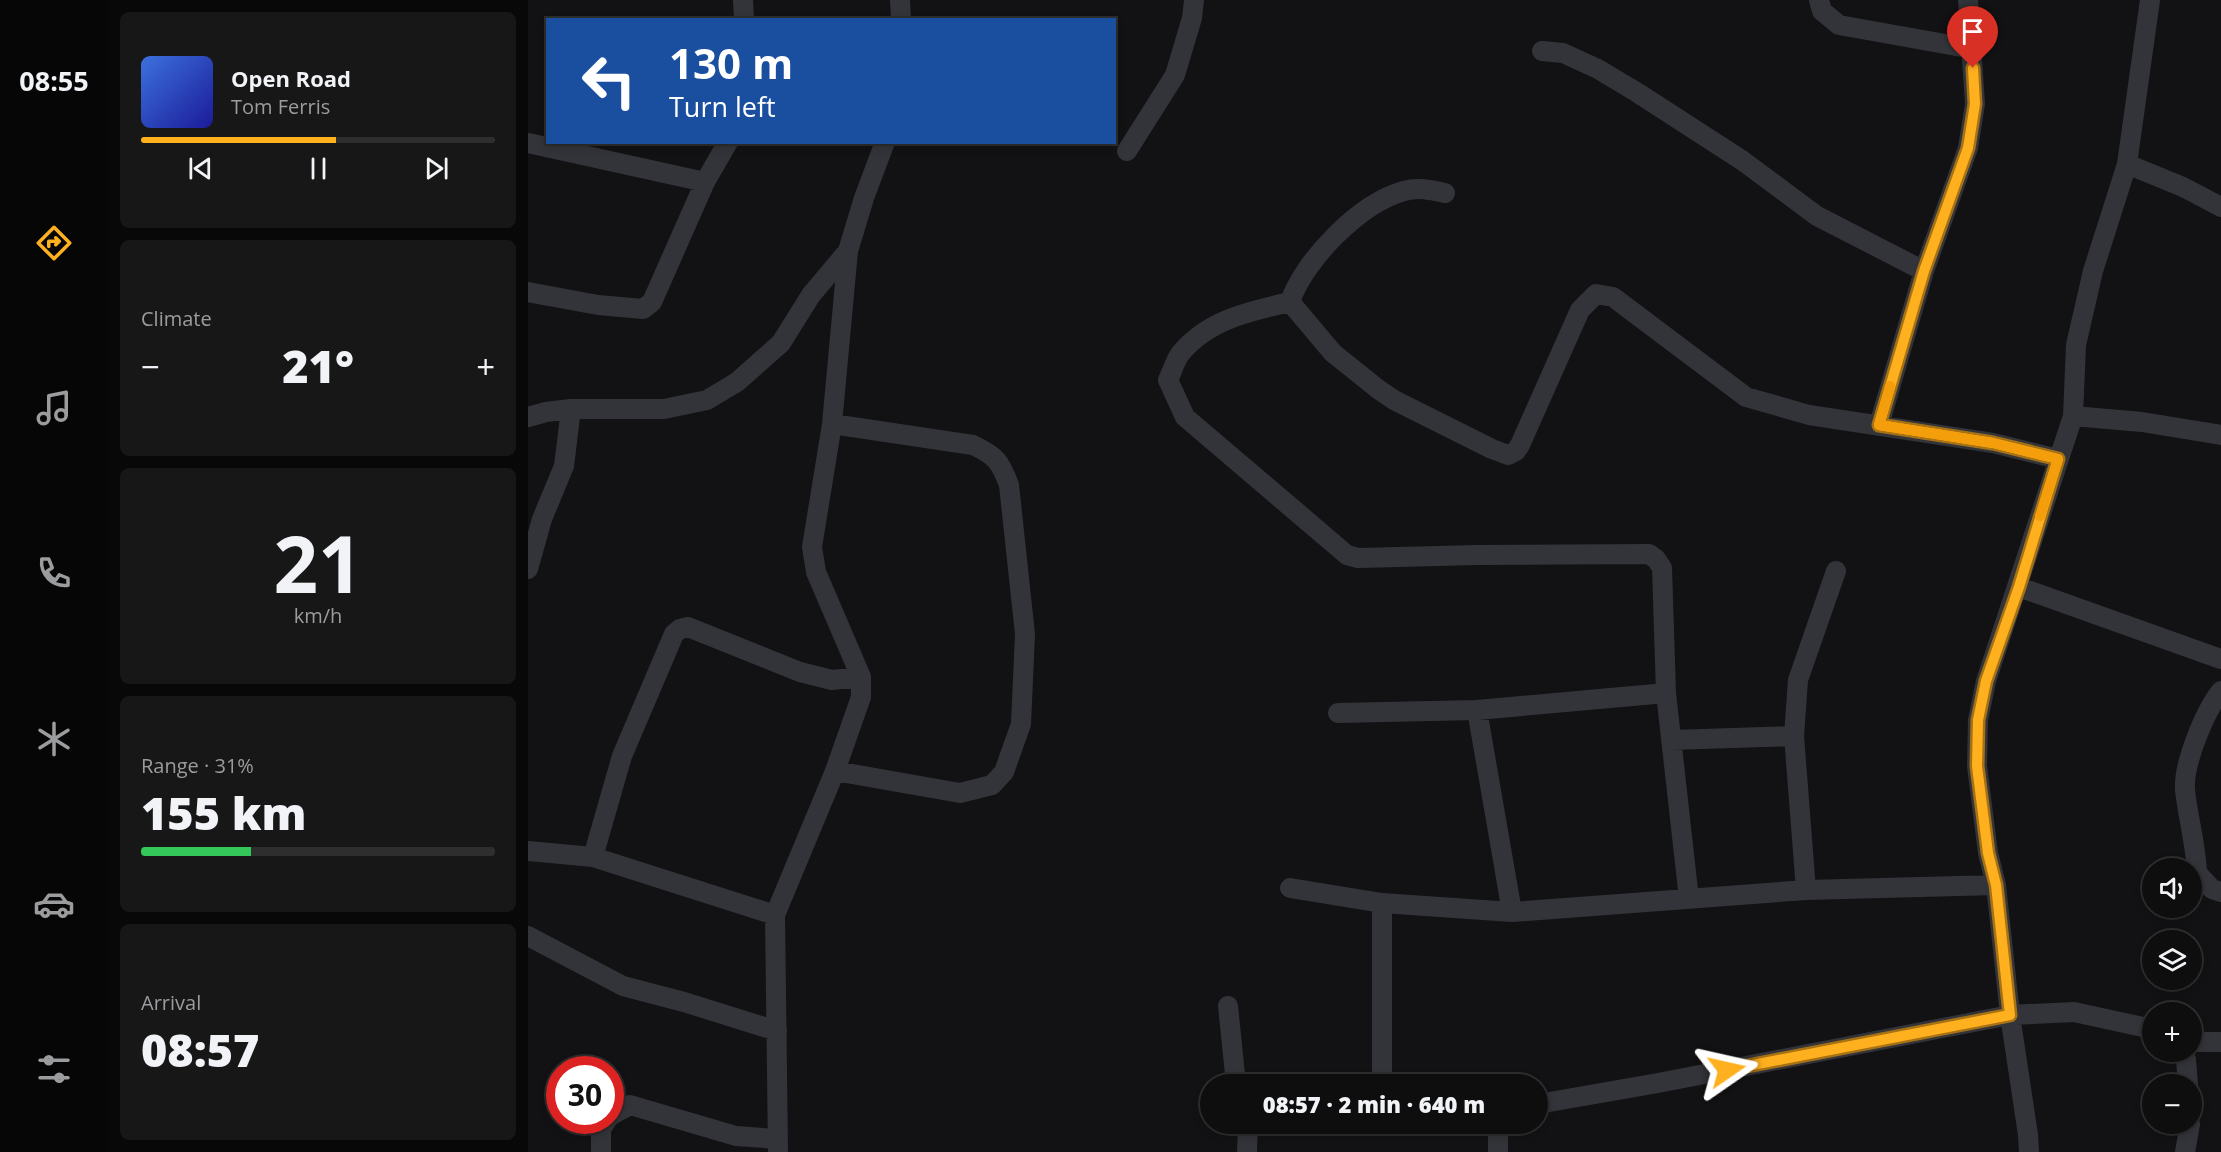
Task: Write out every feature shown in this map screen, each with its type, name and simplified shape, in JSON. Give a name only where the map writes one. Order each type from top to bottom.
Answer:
[{"type":"street","points":[[743,0],[744,18]]},
{"type":"street","points":[[900,0],[901,18]]},
{"type":"street","points":[[1127,151],[1175,75],[1192,18],[1194,0]]},
{"type":"street","points":[[1819,0],[1822,10],[1839,25],[1973,49]]},
{"type":"street","points":[[1879,425],[1924,271],[1968,148],[1975,104],[1968,0]]},
{"type":"street","points":[[2029,1152],[2010,1015],[1996,885],[1988,853],[1977,766],[1978,720],[1986,681],[2019,587],[2073,416],[2076,345],[2093,271],[2127,164],[2150,0]]},
{"type":"street","points":[[1542,51],[1563,53],[1598,69],[1743,162],[1817,216],[1924,271]]},
{"type":"street","points":[[528,143],[578,148],[705,183]]},
{"type":"street","points":[[528,292],[598,305],[643,309],[652,302],[705,183],[727,144]]},
{"type":"street","points":[[624,1108],[630,1105],[777,1146],[775,915],[835,771],[861,697],[861,677],[816,572],[812,547],[832,424],[848,251],[864,198],[884,144]]},
{"type":"street","points":[[2127,164],[2183,187],[2221,207]]},
{"type":"street","points":[[1290,302],[1295,288],[1322,249],[1372,206],[1403,191],[1423,189],[1445,194]]},
{"type":"street","points":[[528,417],[571,409],[664,409],[707,400],[737,382],[781,343],[811,295],[848,251]]},
{"type":"street","points":[[1290,302],[1334,353],[1378,389],[1394,400],[1492,449],[1508,454],[1516,451],[1520,445],[1580,310],[1596,294],[1613,297],[1746,397],[1809,415],[1993,443],[2058,459]]},
{"type":"street","points":[[1290,302],[1246,311],[1209,328],[1179,355],[1168,380],[1185,417],[1347,555],[1358,558],[1649,554],[1656,559],[1662,568],[1666,693],[1689,898]]},
{"type":"street","points":[[528,569],[542,519],[564,466],[571,409]]},
{"type":"street","points":[[2073,416],[2142,422],[2221,435]]},
{"type":"street","points":[[832,424],[973,445],[994,455],[1002,466],[1009,485],[1026,634],[1021,724],[1004,772],[992,785],[960,794],[835,771]]},
{"type":"street","points":[[1806,890],[1794,736],[1798,680],[1836,571]]},
{"type":"street","points":[[2019,587],[2221,659]]},
{"type":"street","points":[[593,857],[622,756],[674,634],[680,629],[688,627],[800,672],[832,680],[861,677]]},
{"type":"street","points":[[2221,691],[2213,701],[2191,752],[2184,788],[2197,873],[2212,889],[2221,892]]},
{"type":"street","points":[[1338,713],[1477,710],[1666,693]]},
{"type":"street","points":[[1477,710],[1512,912]]},
{"type":"street","points":[[1671,740],[1794,736]]},
{"type":"street","points":[[530,856],[593,857],[775,915]]},
{"type":"street","points":[[1290,888],[1382,903],[1512,912],[1806,890],[1996,885]]},
{"type":"street","points":[[1382,903],[1382,1074]]},
{"type":"street","points":[[528,936],[623,986],[777,1031]]},
{"type":"street","points":[[1228,1006],[1235,1074]]},
{"type":"street","points":[[1548,1102],[2010,1015],[2074,1012],[2142,1027]]},
{"type":"street","points":[[2202,1042],[2221,1042]]},
{"type":"street","points":[[601,1134],[601,1152]]},
{"type":"street","points":[[1246,1152],[1247,1134]]},
{"type":"street","points":[[1498,1134],[1498,1152]]},
{"type":"street","points":[[2185,1152],[2188,1134]]},
{"type":"slow traffic","points":[[1890,386],[1879,425],[1993,443],[2058,459],[2040,516]]},
{"type":"route","points":[[1727,1070],[2010,1015],[1996,885],[1988,853],[1977,766],[1978,720],[1986,681],[2019,587],[2058,459],[1993,443],[1879,425],[1924,271],[1968,148],[1975,104],[1973,68]]}]
